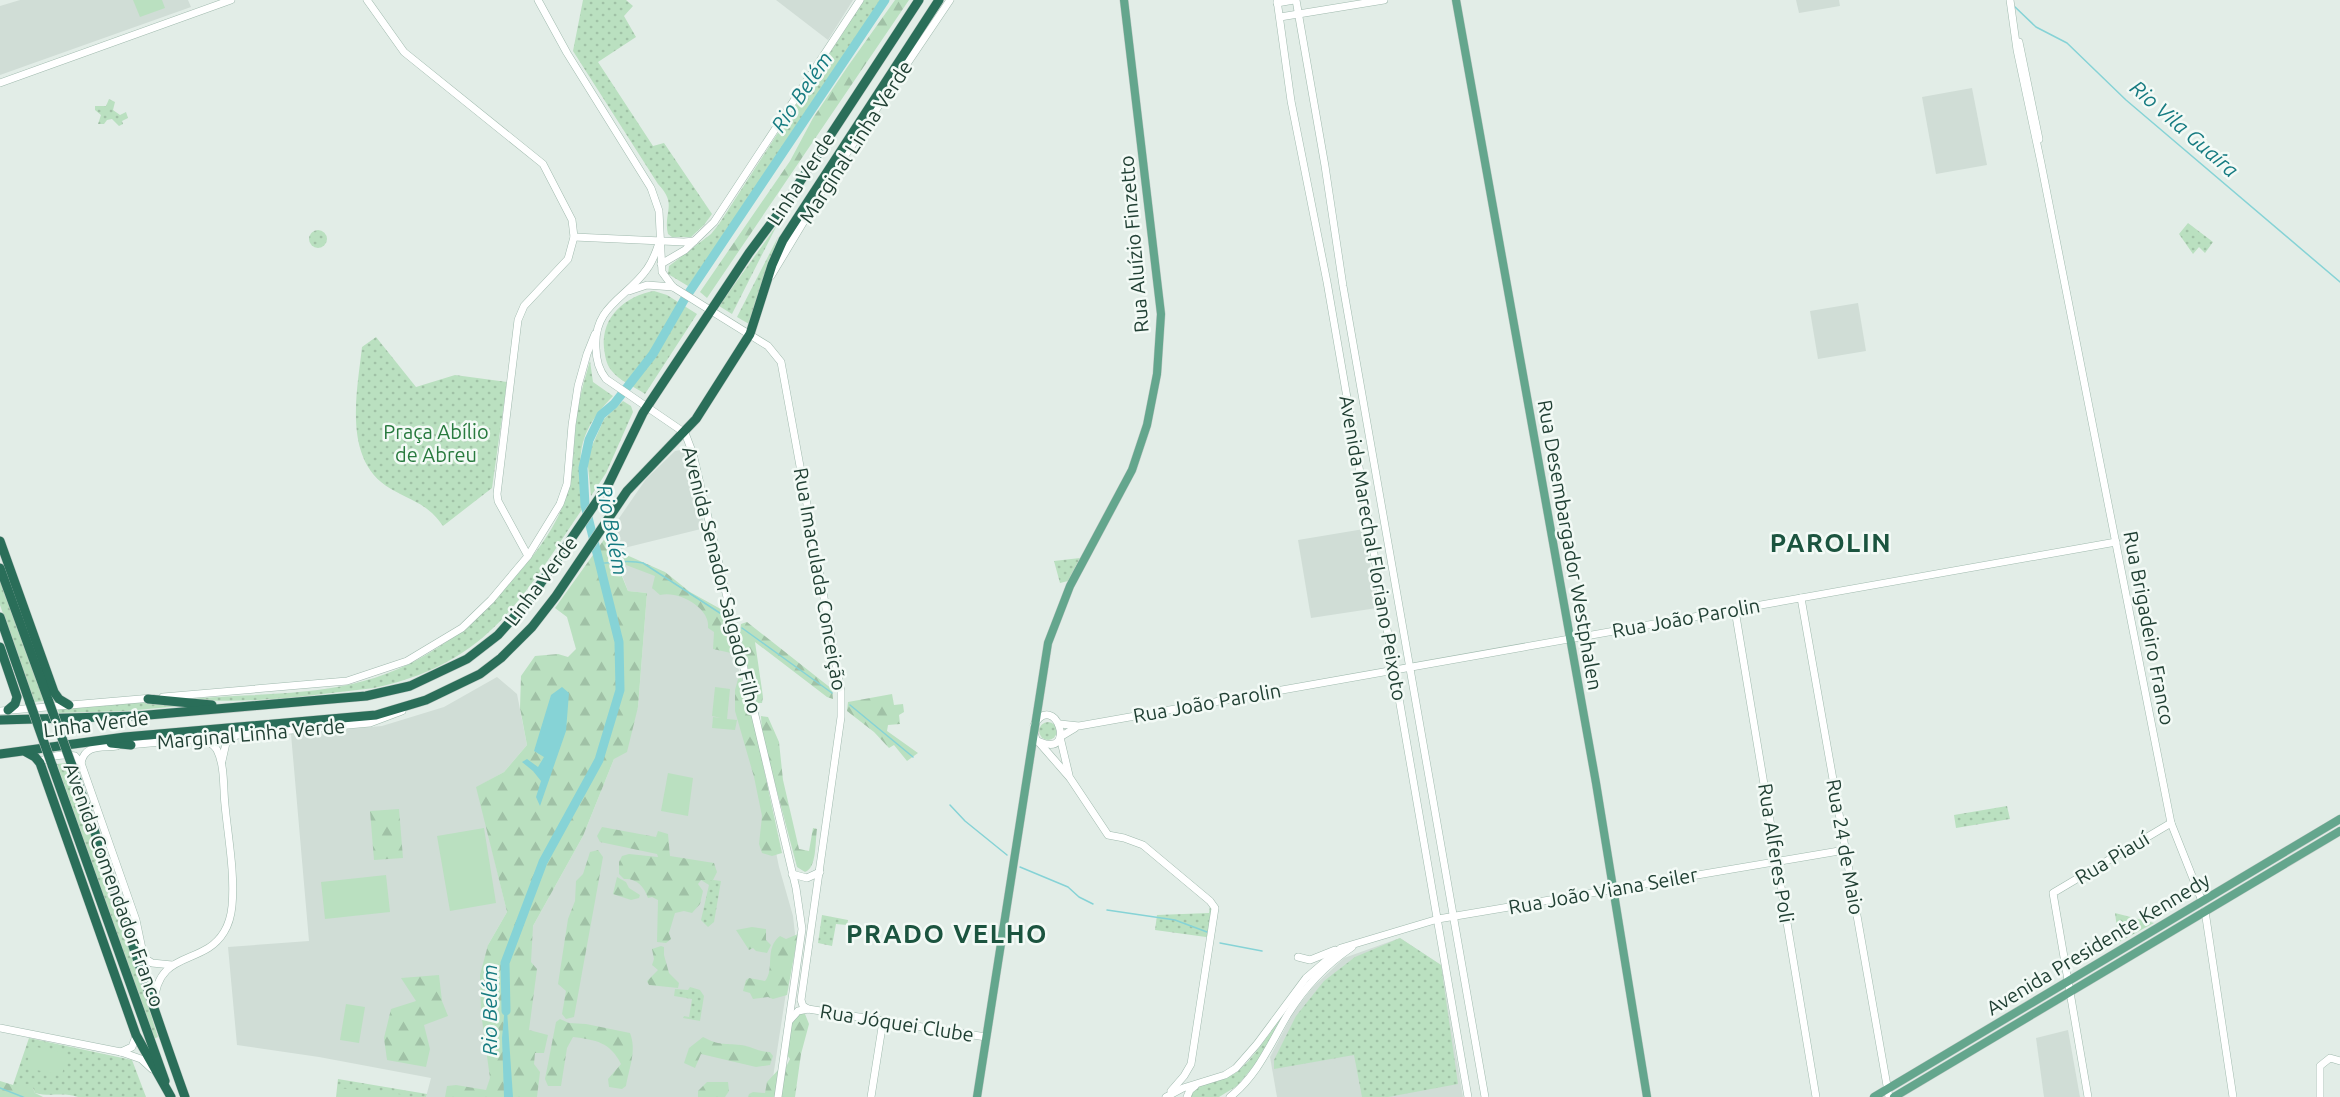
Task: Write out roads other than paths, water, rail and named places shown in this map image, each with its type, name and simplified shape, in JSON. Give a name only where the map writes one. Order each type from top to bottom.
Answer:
[{"type":"highway","name":"Linha Verde","points":[[0,720],[41,717],[124,717],[378,694],[410,686],[456,665],[488,644],[530,600],[578,531],[613,477],[643,405],[707,309],[784,206],[919,0]]},
{"type":"highway","name":"Linha Verde","points":[[0,754],[94,741],[390,712],[426,700],[480,674],[513,647],[548,607],[631,485],[685,433],[701,412],[750,334],[775,256],[786,234],[939,0]]},
{"type":"highway","points":[[0,541],[54,692],[59,699],[69,705]]},
{"type":"highway","name":"Avenida Comendador Franco","points":[[0,568],[71,763],[185,1097]]},
{"type":"highway","name":"Avenida Comendador Franco","points":[[0,616],[171,1097]]},
{"type":"highway","points":[[0,647],[17,697],[15,704],[4,711]]},
{"type":"highway","points":[[148,699],[235,708]]},
{"type":"highway","points":[[94,741],[131,745]]},
{"type":"highway","points":[[26,752],[36,757],[40,764],[136,1035],[171,1097]]},
{"type":"highway","points":[[120,954],[126,990],[125,1005]]},
{"type":"main road","points":[[0,83],[231,0]]},
{"type":"main road","points":[[367,0],[404,52],[543,164],[570,213],[574,237],[568,259],[524,306],[517,325],[497,494],[498,501],[528,556]]},
{"type":"main road","points":[[4,711],[330,684],[355,679],[390,668],[425,651],[462,628],[491,600],[528,556],[556,512],[566,490],[577,393],[586,354],[607,309],[647,269],[660,241],[659,211],[651,188],[567,53],[538,0]]},
{"type":"main road","points":[[661,264],[696,240],[719,215],[860,0]]},
{"type":"main road","name":"Marginal Linha Verde","points":[[765,286],[830,178],[950,0]]},
{"type":"main road","name":"Rua Aluízio Finzetto","points":[[977,1097],[1048,643],[1070,586],[1132,470],[1147,425],[1157,374],[1161,314],[1124,0]]},
{"type":"main road","points":[[1277,2],[1295,0]]},
{"type":"main road","name":"Avenida Marechal Floriano Peixoto","points":[[1295,0],[1485,1097]]},
{"type":"main road","points":[[1280,17],[1384,0]]},
{"type":"main road","name":"Rua Desembargador Westphalen","points":[[1456,0],[1570,639],[1647,1097]]},
{"type":"main road","name":"Rua Brigadeiro Franco","points":[[2010,0],[2036,118],[2041,163],[2171,823],[2205,911],[2233,1097]]},
{"type":"main road","name":"Avenida Marechal Floriano Peixoto","points":[[1277,2],[1291,100],[1325,272],[1468,1097]]},
{"type":"main road","points":[[574,237],[660,241],[696,240]]},
{"type":"main road","name":"Rua Imaculada Conceição","points":[[660,241],[664,276],[673,287],[768,346],[781,362],[841,691],[840,717],[820,872],[801,1000],[803,1006],[808,1009]]},
{"type":"main road","points":[[624,293],[647,285],[673,287]]},
{"type":"main road","name":"Avenida Senador Salgado Filho","points":[[597,329],[596,346],[603,375],[613,385],[685,433],[695,462],[797,893],[802,929],[789,1022]]},
{"type":"main road","name":"Rua João Parolin","points":[[1060,724],[1079,726],[2116,542]]},
{"type":"main road","name":"Rua 24 de Maio","points":[[1801,598],[1888,1093]]},
{"type":"main road","name":"Rua Alferes Poli","points":[[1735,610],[1816,1097]]},
{"type":"main road","points":[[1397,690],[1403,684],[1413,687]]},
{"type":"main road","name":"Marginal Linha Verde","points":[[81,763],[83,754],[88,750],[370,723],[426,700]]},
{"type":"main road","points":[[1070,778],[1060,737],[1060,724],[1053,717],[1044,717],[1036,722],[1034,728],[1040,742],[1070,778],[1108,835],[1143,845],[1210,901],[1215,908],[1190,1069],[1166,1097]]},
{"type":"main road","name":"Rua João Parolin","points":[[1060,737],[1079,726]]},
{"type":"main road","points":[[221,763],[226,743],[237,735]]},
{"type":"main road","points":[[1040,742],[1050,744],[1060,737]]},
{"type":"main road","points":[[153,1008],[156,983],[164,972],[172,965],[209,947],[223,934],[231,917],[229,846],[221,763],[212,743],[200,738]]},
{"type":"main road","points":[[40,764],[45,759],[66,755],[75,756],[81,763]]},
{"type":"main road","name":"Avenida Comendador Franco","points":[[81,763],[136,920],[145,959],[144,982]]},
{"type":"main road","name":"Avenida Presidente Kennedy","points":[[1874,1097],[1888,1093],[1921,1069],[2340,819]]},
{"type":"main road","name":"Rua Piauí","points":[[2068,981],[2053,893],[2171,823]]},
{"type":"main road","name":"Avenida Presidente Kennedy","points":[[1894,1097],[2340,831]]},
{"type":"main road","name":"Rua João Viana Seiler","points":[[1206,1081],[1225,1075],[1243,1061],[1306,978],[1341,948],[1453,916],[1845,850]]},
{"type":"main road","points":[[792,874],[807,878],[820,872]]},
{"type":"main road","name":"Rua João Viana Seiler","points":[[1230,1097],[1256,1070],[1287,1016],[1309,986],[1341,955],[1362,942]]},
{"type":"main road","points":[[1298,957],[1310,960],[1341,948]]},
{"type":"main road","points":[[135,950],[152,963],[172,965]]},
{"type":"main road","points":[[2068,981],[2088,1097]]},
{"type":"main road","points":[[778,1097],[789,1022],[798,1011],[808,1009]]},
{"type":"main road","name":"Rua Jóquei Clube","points":[[808,1009],[986,1038]]},
{"type":"main road","points":[[871,1097],[883,1021]]},
{"type":"main road","points":[[0,1028],[121,1052],[141,1059],[156,1072]]},
{"type":"main road","points":[[121,1052],[132,1047],[136,1035]]},
{"type":"main road","points":[[2320,1097],[2320,1066],[2326,1059],[2337,1059]]},
{"type":"main road","points":[[1921,1069],[1921,1081]]},
{"type":"main road","points":[[1166,1097],[1183,1088],[1206,1081]]},
{"type":"main road","points":[[1187,1097],[1190,1090],[1206,1081]]},
{"type":"water","points":[[562,687],[569,693],[566,731],[540,806],[536,797],[541,781],[522,762],[527,759],[538,767],[544,757],[534,751],[551,695]]},
{"type":"water","points":[[506,995],[513,1097],[504,1097],[502,1038]]},
{"type":"waterway","name":"Rio Belém","points":[[506,1011],[505,963],[543,862],[599,760],[620,690],[619,642],[585,505],[583,468],[589,440],[601,415],[614,404],[653,354],[684,300],[885,0]]},
{"type":"waterway","name":"Rio Vila Guaíra","points":[[2014,6],[2036,27],[2067,43],[2126,100],[2340,282]]},
{"type":"waterway","points":[[599,563],[626,561],[643,563],[726,617]]},
{"type":"waterway","points":[[742,628],[832,693]]},
{"type":"waterway","points":[[850,705],[913,757]]},
{"type":"waterway","points":[[950,805],[965,821],[1007,855]]},
{"type":"waterway","points":[[1020,867],[1068,887],[1079,897],[1093,904]]},
{"type":"waterway","points":[[1107,910],[1175,920],[1207,932]]},
{"type":"waterway","points":[[1220,943],[1262,951]]},
{"type":"waterway","points":[[0,1088],[23,1097]]},
{"type":"district","name":"PAROLIN","points":[[1831,543]]},
{"type":"district","name":"PRADO VELHO","points":[[947,934]]},
{"type":"park label","name":"Praça Abílio de Abreu","points":[[436,444]]}]
